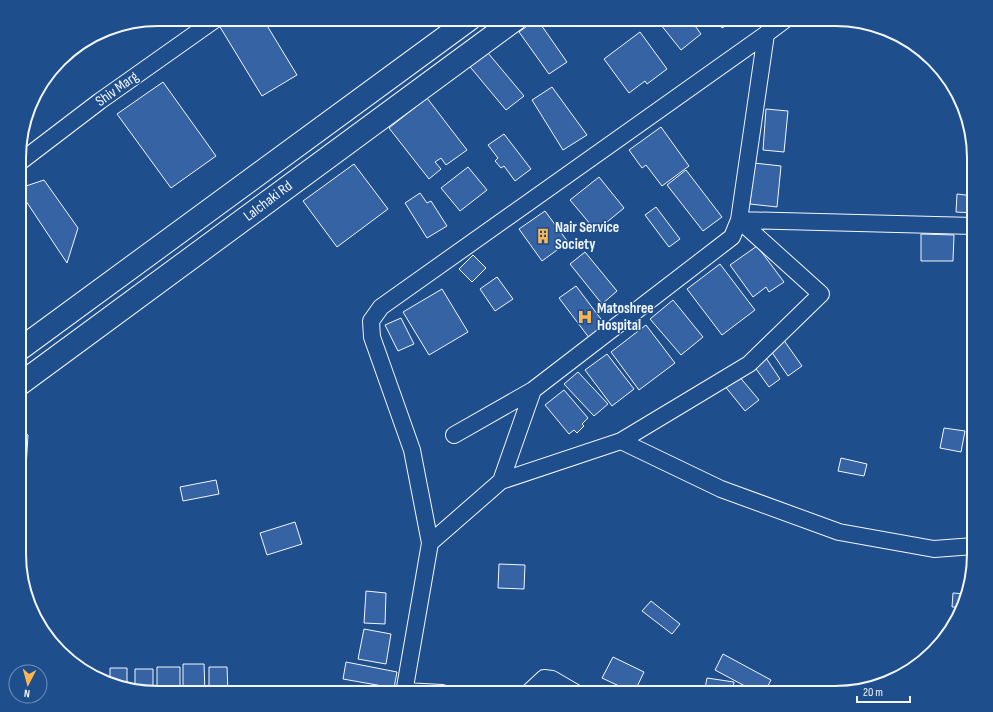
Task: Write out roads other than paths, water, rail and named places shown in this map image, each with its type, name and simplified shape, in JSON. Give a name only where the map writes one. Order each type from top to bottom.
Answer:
[{"type":"main road","name":"Lalchaki Rd","points":[[26,345],[460,26]]},
{"type":"main road","name":"Lalchaki Rd","points":[[26,380],[335,151],[487,28]]},
{"type":"main road","points":[[322,128],[335,151]]},
{"type":"street","name":"Shiv Marg","points":[[26,157],[100,102],[206,26]]},
{"type":"street","points":[[405,686],[430,543],[412,450],[372,337],[371,321],[381,307],[777,26]]},
{"type":"street","points":[[454,435],[533,390],[732,237],[739,220],[766,34]]},
{"type":"street","points":[[739,220],[967,226]]},
{"type":"street","points":[[430,543],[501,481],[621,442],[749,364],[821,294],[739,220]]},
{"type":"street","points":[[501,481],[533,390]]},
{"type":"street","points":[[621,442],[721,489],[839,532],[934,549],[967,547]]},
{"type":"street","points":[[535,686],[544,678],[552,679],[564,686]]},
{"type":"place","name":"Nair Service Society","points":[[543,236]]},
{"type":"place","name":"Matoshree Hospital","points":[[585,317]]}]
